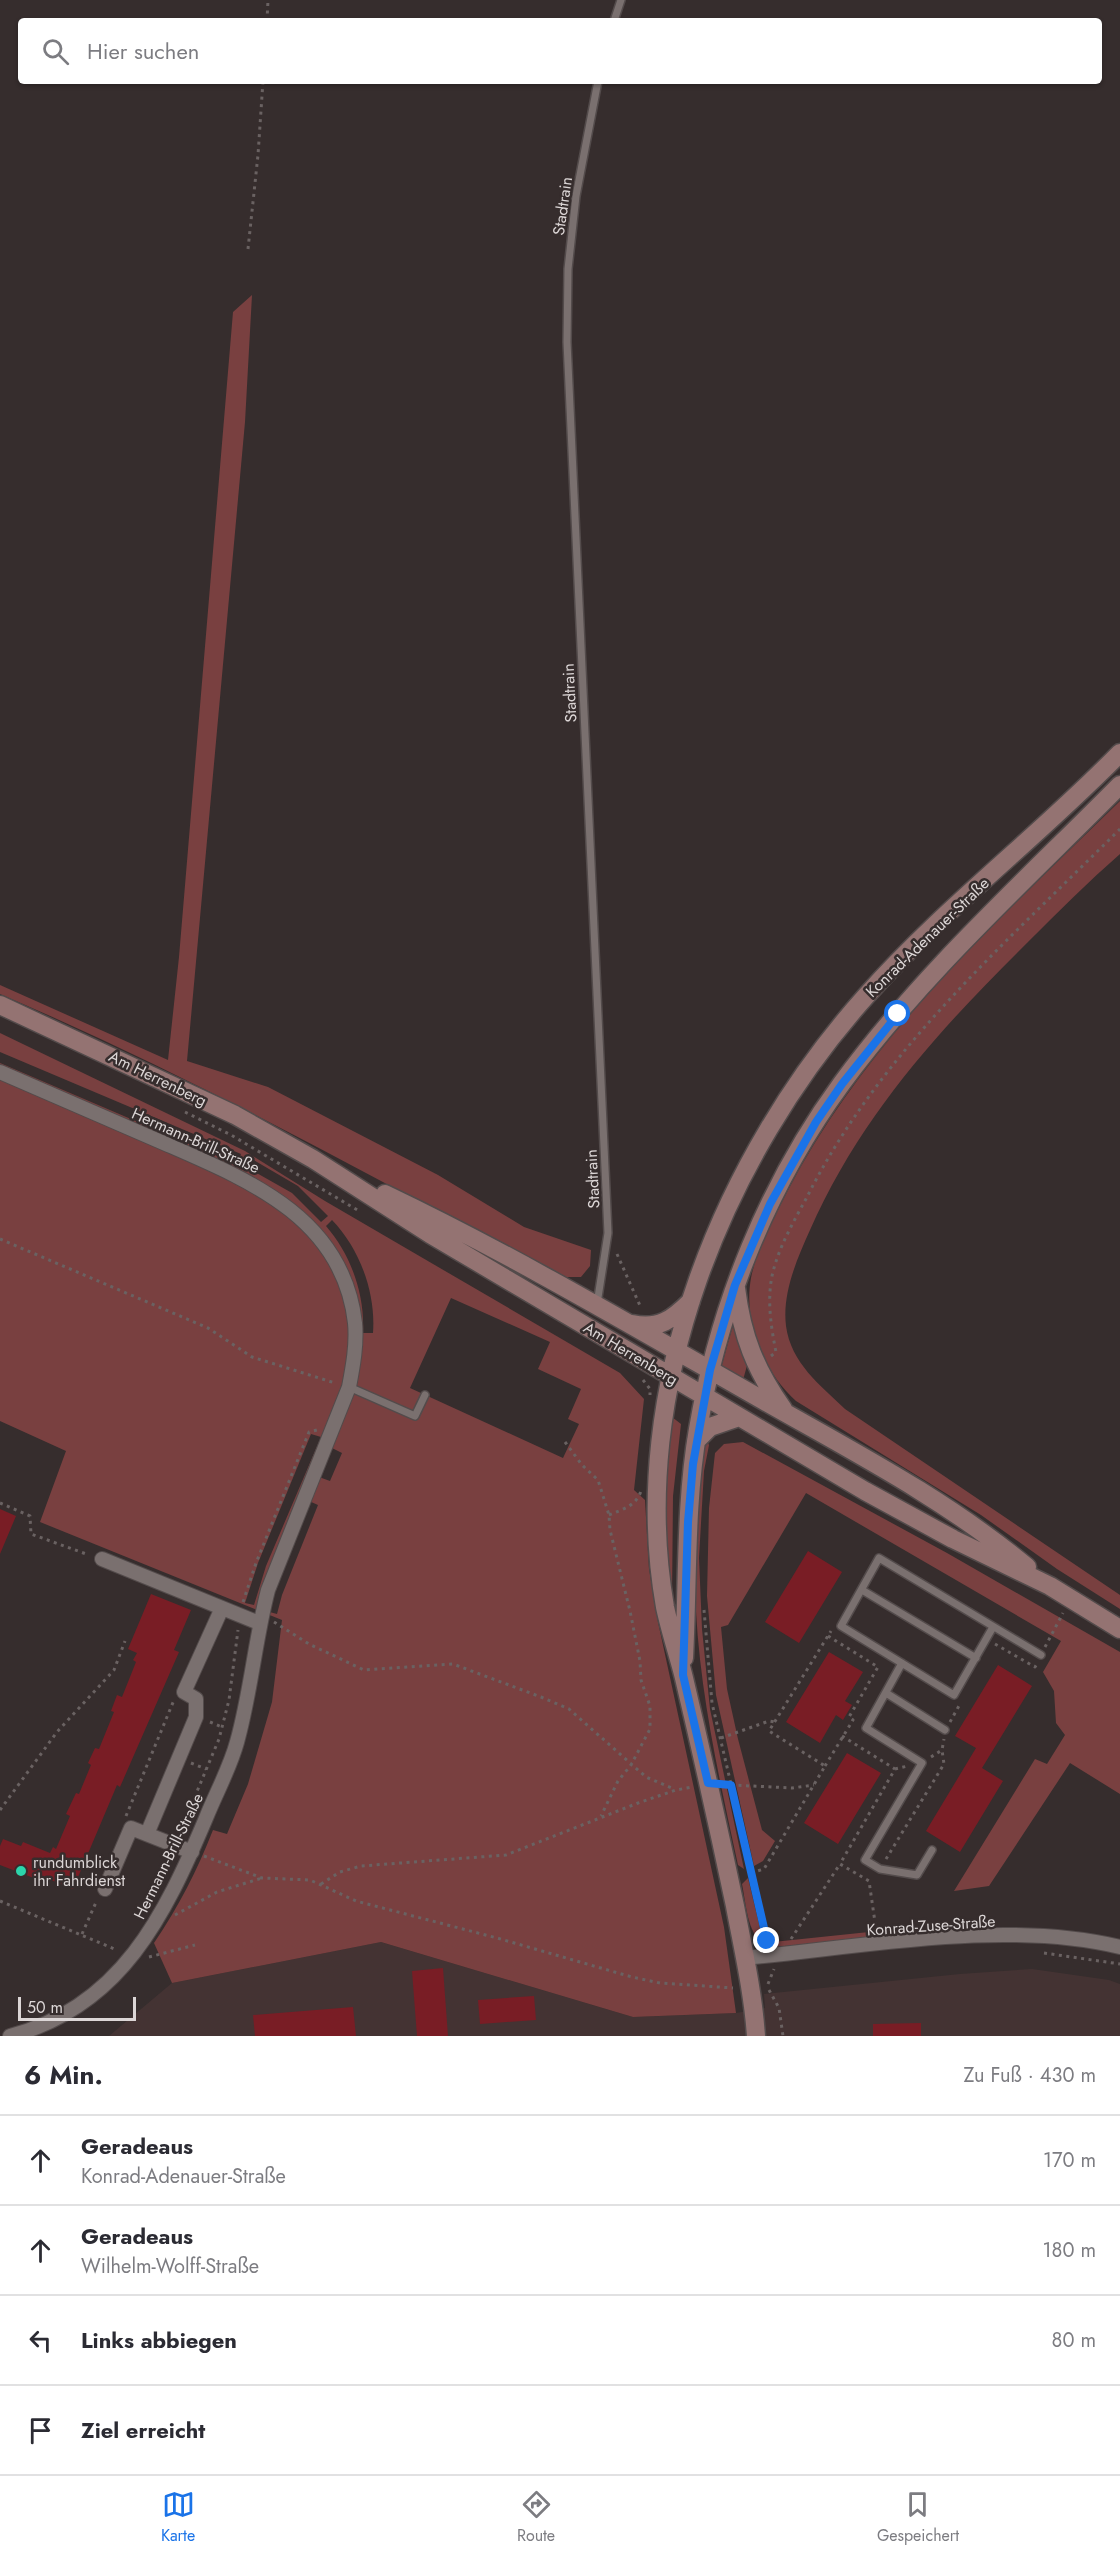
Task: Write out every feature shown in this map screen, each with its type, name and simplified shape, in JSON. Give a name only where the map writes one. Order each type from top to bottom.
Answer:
[{"type":"main road","name":"Konrad-Adenauer-Straße","points":[[683,1675],[666,1611],[656,1523],[656,1478],[660,1439],[678,1351],[693,1299],[723,1217],[759,1143],[817,1056],[866,996],[917,943],[1014,856],[1120,753]]},
{"type":"main road","name":"Konrad-Adenauer-Straße","points":[[683,1675],[688,1522],[696,1441],[704,1397],[735,1285],[770,1204],[816,1122],[842,1084],[933,974],[1120,785]]},
{"type":"main road","name":"Am Herrenberg","points":[[0,1005],[235,1115],[313,1159],[430,1234],[704,1397],[952,1539],[1050,1586],[1120,1629]]},
{"type":"main road","name":"Am Herrenberg","points":[[313,1159],[437,1219],[597,1306],[946,1505],[986,1533],[1050,1586]]},
{"type":"main road","points":[[735,1285],[743,1327],[756,1366],[786,1413]]},
{"type":"main road","points":[[625,1322],[641,1326],[661,1325],[678,1314],[693,1299]]},
{"type":"main road","points":[[696,1441],[710,1427],[739,1417]]},
{"type":"main road","points":[[683,1675],[745,1959],[756,2036]]},
{"type":"street","name":"Hermann-Brill-Straße","points":[[0,1072],[254,1184],[293,1210],[329,1252],[350,1294],[355,1325],[354,1359],[349,1387],[268,1590],[237,1744],[192,1852],[159,1919],[113,1978],[84,2001],[56,2018],[10,2036]]},
{"type":"street","points":[[102,1559],[240,1616],[261,1619]]},
{"type":"street","points":[[147,1834],[196,1717],[196,1700],[184,1692],[222,1608]]},
{"type":"street","points":[[105,1889],[131,1828],[192,1852]]},
{"type":"street","name":"Konrad-Zuse-Straße","points":[[745,1959],[975,1936],[1035,1935],[1120,1947]]},
{"type":"lane","points":[[615,18],[621,0]]},
{"type":"lane","name":"Stadtrain","points":[[597,84],[576,196],[568,269],[567,342],[608,1233],[597,1306]]},
{"type":"lane","points":[[349,1387],[415,1416],[425,1395]]},
{"type":"lane","points":[[993,1627],[954,1695],[841,1626],[879,1558],[1041,1655]]},
{"type":"lane","points":[[862,1590],[976,1658]]},
{"type":"lane","points":[[902,1663],[866,1728],[922,1763],[866,1860],[880,1869],[917,1875],[932,1850]]},
{"type":"lane","points":[[886,1693],[945,1730]]},
{"type":"path","points":[[267,18],[268,0]]},
{"type":"path","points":[[248,249],[263,84]]},
{"type":"path","points":[[756,1366],[776,1352],[769,1313],[772,1275],[789,1232],[814,1182],[850,1122],[893,1063],[949,999],[1120,830]]},
{"type":"path","points":[[608,1233],[645,1316]]},
{"type":"path","points":[[0,1239],[207,1328],[252,1357],[297,1373],[349,1387]]},
{"type":"path","points":[[640,1377],[650,1389],[649,1405]]},
{"type":"path","points":[[175,1845],[219,1739],[229,1700],[240,1616],[256,1563],[309,1432],[333,1426]]},
{"type":"path","points":[[565,1442],[582,1465],[598,1480],[609,1515],[610,1530],[640,1662],[640,1680],[650,1706],[650,1729],[630,1765],[618,1781],[601,1818]]},
{"type":"path","points":[[609,1515],[638,1501],[641,1480]]},
{"type":"path","points":[[0,1503],[30,1516],[31,1534],[102,1559]]},
{"type":"path","points":[[704,1606],[710,1684],[774,1971]]},
{"type":"path","points":[[990,1653],[996,1643],[1035,1667],[1064,1612]]},
{"type":"path","points":[[261,1619],[364,1670],[453,1664],[541,1696],[569,1709],[630,1765],[659,1785],[675,1790]]},
{"type":"path","points":[[825,1766],[770,1731],[836,1623],[841,1626]]},
{"type":"path","points":[[751,1872],[764,1869],[853,1720],[849,1717],[878,1667],[828,1636]]},
{"type":"path","points":[[0,1810],[57,1732],[114,1670],[125,1641]]},
{"type":"path","points":[[131,1828],[123,1824],[176,1696],[184,1692]]},
{"type":"path","points":[[869,1881],[880,1869],[944,1764],[942,1750],[945,1730],[963,1700]]},
{"type":"path","points":[[721,1738],[769,1721],[775,1722]]},
{"type":"path","points":[[791,1939],[840,1864],[895,1769],[842,1736]]},
{"type":"path","points":[[321,1884],[340,1872],[361,1866],[506,1855],[675,1790],[708,1783]]},
{"type":"path","points":[[731,1785],[792,1788],[814,1785]]},
{"type":"path","points":[[192,1852],[262,1878],[310,1880],[356,1901],[632,1977],[660,1983],[751,1989]]},
{"type":"path","points":[[840,1864],[869,1881]]},
{"type":"path","points":[[159,1919],[178,1914],[217,1892],[262,1878]]},
{"type":"path","points":[[869,1881],[876,1929]]},
{"type":"path","points":[[82,1934],[101,1890],[105,1889]]},
{"type":"path","points":[[0,1901],[140,1959],[195,1944]]},
{"type":"path","points":[[1039,1952],[1120,1964]]},
{"type":"path","points":[[780,1969],[774,1971],[768,1980],[768,1988],[771,1998],[779,2008],[783,2036]]},
{"type":"shaded area","points":[[252,295],[245,422],[187,1061],[268,1087],[438,1175],[524,1227],[591,1250],[590,1266],[581,1277],[558,1277],[352,1165],[213,1093],[0,994],[0,985],[168,1060],[179,957],[233,312]]},
{"type":"shaded area","points":[[1120,801],[1120,854],[995,975],[933,1041],[878,1112],[853,1149],[830,1188],[800,1253],[788,1289],[785,1314],[789,1339],[800,1362],[845,1409],[1120,1595],[1120,1609],[1057,1569],[981,1515],[796,1401],[774,1375],[758,1345],[750,1312],[749,1295],[754,1266],[762,1244],[788,1190],[820,1134],[856,1081],[896,1031],[982,936]]},
{"type":"shaded area","points":[[0,1033],[245,1151],[325,1201],[620,1373],[644,1399],[634,1490],[645,1500],[649,1569],[658,1622],[724,1927],[736,2013],[633,2017],[381,1942],[172,1983],[154,1943],[187,1888],[213,1830],[227,1834],[248,1784],[272,1702],[282,1620],[40,1522],[66,1451],[0,1421],[0,1063],[236,1164],[241,1154],[0,1052]],"holes":[[[252,1159],[298,1186],[328,1216],[321,1222],[292,1193],[248,1168]],[[332,1220],[351,1244],[364,1272],[372,1303],[373,1333],[363,1333],[362,1304],[355,1276],[335,1237],[326,1226]],[[451,1298],[550,1342],[538,1369],[581,1389],[568,1419],[579,1424],[563,1458],[410,1388]],[[311,1434],[321,1437],[266,1566],[254,1605],[245,1603],[258,1563]],[[332,1448],[342,1453],[330,1481],[319,1477]],[[309,1501],[318,1505],[282,1595],[277,1614],[266,1611]]]},
{"type":"shaded area","points":[[735,1318],[748,1362],[743,1380],[721,1368]]},
{"type":"shaded area","points":[[672,1417],[681,1424],[673,1496],[672,1599],[665,1554],[664,1508]]},
{"type":"shaded area","points":[[707,1440],[709,1445],[704,1471],[699,1558],[702,1629],[710,1709],[744,1869],[738,1865],[716,1761],[700,1657],[695,1586],[696,1534],[703,1449]]},
{"type":"shaded area","points":[[743,1442],[947,1553],[1120,1652],[1120,1794],[1070,1763],[989,1886],[954,1891],[1035,1759],[1047,1764],[1065,1735],[1056,1723],[1054,1691],[1043,1672],[1061,1641],[806,1493],[728,1625],[721,1627],[727,1689],[738,1739],[762,1830],[775,1841],[763,1861],[754,1866],[716,1695],[707,1596],[709,1508],[715,1453],[724,1444]]},
{"type":"shaded area","points":[[748,1878],[764,1945],[754,1933],[748,1917],[742,1884]]},
{"type":"shaded area","points":[[869,1932],[870,1936],[866,1938],[775,1947],[773,1942]]},
{"type":"shaded area","points":[[381,1942],[633,2017],[736,2013],[765,2008],[764,1994],[1032,1969],[1109,1980],[1120,1984],[1120,2036],[109,2036],[172,1983]]},
{"type":"building","points":[[0,1509],[16,1516],[0,1554]]},
{"type":"building","points":[[808,1551],[842,1572],[799,1643],[765,1622]]},
{"type":"building","points":[[151,1594],[191,1610],[174,1650],[179,1652],[120,1787],[117,1785],[73,1889],[41,1876],[39,1880],[0,1865],[0,1846],[3,1839],[21,1846],[23,1842],[50,1853],[53,1847],[56,1849],[70,1816],[66,1814],[76,1793],[79,1794],[91,1765],[88,1763],[95,1748],[99,1749],[114,1712],[111,1711],[117,1695],[122,1697],[136,1662],[133,1660],[137,1653],[128,1649]]},
{"type":"building","points":[[829,1652],[863,1672],[845,1701],[852,1705],[843,1720],[836,1715],[820,1743],[786,1722]]},
{"type":"building","points":[[998,1665],[1032,1686],[982,1768],[1003,1781],[960,1852],[926,1831],[976,1748],[955,1736]]},
{"type":"building","points":[[847,1753],[881,1773],[838,1844],[804,1823]]},
{"type":"building","points":[[443,1968],[448,2036],[417,2036],[412,1971]]},
{"type":"building","points":[[534,1996],[536,2020],[480,2024],[478,2000]]},
{"type":"building","points":[[353,2007],[356,2036],[255,2036],[253,2015]]},
{"type":"building","points":[[921,2023],[921,2036],[873,2036],[873,2024]]},
{"type":"place","name":"rundumblick ihr Fahrdienst","points":[[21,1871]]},
{"type":"route","points":[[767,1941],[731,1785],[708,1783],[683,1675],[688,1522],[693,1464],[710,1370],[722,1326],[735,1285],[757,1232],[816,1122],[842,1084],[898,1014]]}]
